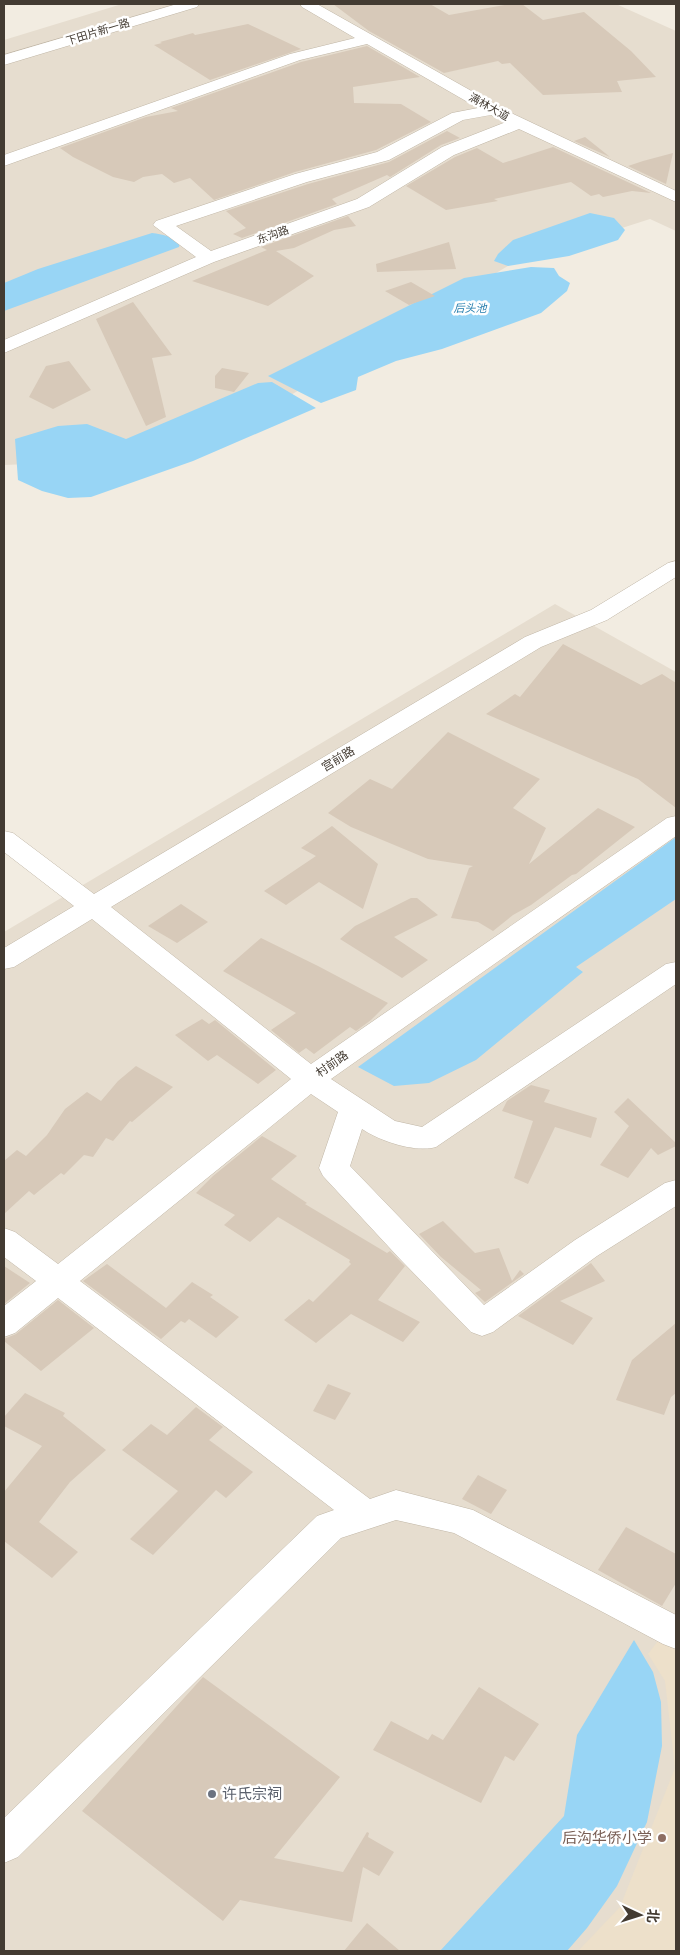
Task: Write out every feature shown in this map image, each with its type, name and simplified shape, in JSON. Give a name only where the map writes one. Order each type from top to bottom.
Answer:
[{"type":"street","name":"下田片新一路","points":[[4,60],[192,4]]},
{"type":"street","name":"满林大道","points":[[307,4],[493,110],[676,197]]},
{"type":"street","points":[[4,161],[295,57],[369,39]]},
{"type":"street","points":[[208,258],[185,239],[162,225],[301,178],[383,156],[458,116],[493,110]]},
{"type":"street","name":"东沟路","points":[[4,347],[208,258],[363,203],[448,151],[519,123]]},
{"type":"street","points":[[4,331],[22,338]]},
{"type":"street","name":"宫前路","points":[[4,960],[533,642],[599,615],[676,568]]},
{"type":"street","name":"村前路","points":[[4,1324],[310,1080],[676,824]]},
{"type":"street","points":[[4,839],[92,906],[310,1080],[386,1130],[426,1139],[676,971]]},
{"type":"street","points":[[354,1109],[334,1168],[411,1251],[482,1323],[586,1248],[676,1191]]},
{"type":"street","points":[[4,1240],[366,1515]]},
{"type":"street","points":[[4,1844],[329,1527],[396,1505],[461,1520],[676,1633]]},
{"type":"shaded area","points":[[122,4],[616,4],[676,31],[676,231],[650,219],[513,263],[279,402],[77,462],[4,465],[4,40]]},
{"type":"shaded area","points":[[555,604],[676,672],[676,1951],[4,1951],[4,932]]},
{"type":"shaded area","name":"后沟华侨小学","points":[[676,1617],[676,1951],[578,1951],[620,1907],[675,1768],[665,1681],[648,1654]]},
{"type":"water","points":[[590,213],[614,218],[625,230],[618,240],[569,256],[508,266],[494,261],[498,254],[513,240]]},
{"type":"water","points":[[152,233],[177,240],[180,242],[179,247],[4,311],[4,283],[38,269]]},
{"type":"water","name":"后头池","points":[[531,267],[554,268],[559,276],[570,283],[567,291],[541,313],[442,349],[396,361],[358,377],[356,390],[321,403],[268,376],[464,278]]},
{"type":"water","points":[[272,382],[316,408],[193,461],[91,497],[68,498],[42,491],[18,480],[15,439],[58,426],[87,424],[126,439],[258,383]]},
{"type":"water","points":[[676,837],[676,899],[576,967],[583,972],[476,1060],[429,1083],[394,1086],[358,1067]]},
{"type":"water","points":[[634,1640],[653,1672],[661,1702],[662,1746],[647,1822],[617,1886],[587,1928],[567,1951],[440,1951],[564,1816],[577,1735]]},
{"type":"building","points":[[333,4],[430,4],[449,15],[510,4],[522,4],[543,20],[584,12],[631,51],[656,77],[617,81],[622,92],[543,95],[510,63],[502,64],[498,61],[444,73],[369,31]]},
{"type":"building","points":[[248,24],[301,49],[210,80],[154,45],[193,33],[195,35]]},
{"type":"building","points":[[367,46],[420,77],[353,87],[354,103],[401,104],[431,122],[376,150],[295,172],[214,200],[190,178],[174,183],[162,174],[143,177],[134,182],[113,177],[73,157],[60,148],[146,117],[178,111],[171,108],[301,62]]},
{"type":"building","points":[[447,131],[460,138],[441,145],[390,177],[387,175],[332,199],[337,204],[242,238],[233,234],[246,228],[226,211],[308,184],[389,162]]},
{"type":"building","points":[[585,137],[610,157],[574,141]]},
{"type":"building","points":[[553,147],[651,193],[632,191],[603,197],[599,194],[591,196],[571,182],[494,199],[498,201],[446,210],[406,186],[455,157],[477,148],[503,163]]},
{"type":"building","points":[[673,153],[666,184],[628,166],[643,161]]},
{"type":"building","points":[[348,216],[356,226],[334,230],[294,248],[276,251],[314,276],[268,306],[192,281],[267,250],[261,247]]},
{"type":"building","points":[[449,242],[456,269],[377,272],[376,264]]},
{"type":"building","points":[[411,282],[435,296],[409,305],[385,291]]},
{"type":"building","points":[[133,302],[172,355],[152,358],[166,417],[146,426],[96,319]]},
{"type":"building","points":[[69,361],[91,390],[53,409],[29,397],[46,366]]},
{"type":"building","points":[[222,368],[249,373],[234,392],[215,388],[215,376]]},
{"type":"building","points":[[563,644],[641,685],[662,674],[676,683],[676,808],[638,779],[486,714],[515,694],[520,697]]},
{"type":"building","points":[[448,732],[540,779],[513,808],[546,828],[529,864],[598,808],[635,827],[576,874],[513,915],[493,931],[478,922],[451,918],[469,868],[473,866],[428,859],[351,827],[328,813],[370,779],[392,789]]},
{"type":"building","points":[[332,826],[378,864],[363,909],[319,882],[286,905],[264,891],[316,856],[301,848]]},
{"type":"building","points":[[411,898],[417,898],[438,915],[394,937],[428,960],[402,978],[340,939],[355,926]]},
{"type":"building","points":[[181,904],[208,922],[177,943],[148,926]]},
{"type":"building","points":[[261,938],[388,1003],[371,1020],[356,1031],[350,1027],[314,1054],[306,1048],[299,1053],[271,1030],[296,1013],[223,971]]},
{"type":"building","points":[[202,1019],[209,1024],[215,1020],[276,1070],[258,1084],[217,1055],[208,1061],[175,1035]]},
{"type":"building","points":[[136,1066],[173,1087],[132,1122],[130,1121],[113,1141],[106,1138],[93,1157],[84,1155],[64,1175],[61,1173],[34,1195],[29,1191],[4,1214],[4,1161],[17,1150],[26,1156],[47,1135],[65,1109],[87,1092],[101,1101],[118,1081]]},
{"type":"building","points":[[531,1085],[550,1090],[544,1102],[597,1118],[591,1138],[555,1127],[528,1184],[514,1178],[533,1121],[502,1111],[507,1101]]},
{"type":"building","points":[[628,1098],[676,1143],[676,1146],[658,1155],[651,1148],[628,1178],[600,1165],[629,1126],[614,1112]]},
{"type":"building","points":[[262,1136],[297,1156],[271,1179],[307,1203],[305,1204],[387,1253],[390,1251],[405,1266],[378,1300],[420,1322],[403,1342],[351,1314],[316,1343],[284,1320],[309,1299],[313,1302],[351,1264],[350,1260],[278,1217],[250,1242],[224,1225],[235,1215],[196,1193],[213,1176]]},
{"type":"building","points":[[443,1221],[475,1253],[499,1248],[512,1281],[520,1270],[524,1274],[485,1302],[475,1293],[481,1290],[441,1257],[419,1234]]},
{"type":"building","points":[[591,1263],[605,1281],[560,1301],[593,1318],[573,1345],[518,1316]]},
{"type":"building","points":[[107,1264],[166,1308],[192,1282],[213,1295],[210,1297],[239,1317],[216,1338],[189,1319],[185,1323],[181,1321],[161,1339],[83,1281]]},
{"type":"building","points":[[4,1266],[30,1283],[4,1304]]},
{"type":"building","points":[[58,1300],[94,1328],[41,1371],[4,1341],[4,1339],[16,1334]]},
{"type":"building","points":[[676,1323],[676,1393],[671,1397],[664,1415],[616,1400],[632,1360]]},
{"type":"building","points":[[328,1384],[351,1393],[335,1420],[313,1411]]},
{"type":"building","points":[[25,1393],[65,1413],[63,1416],[106,1450],[70,1482],[39,1522],[78,1552],[52,1578],[4,1541],[4,1492],[42,1446],[4,1426],[4,1417]]},
{"type":"building","points":[[196,1407],[223,1427],[209,1440],[253,1472],[226,1498],[216,1490],[153,1555],[130,1539],[178,1491],[122,1450],[151,1424],[167,1435]]},
{"type":"building","points":[[478,1475],[507,1490],[491,1514],[462,1499]]},
{"type":"building","points":[[626,1527],[676,1554],[676,1583],[662,1606],[598,1570]]},
{"type":"building","name":"许氏宗祠","points":[[203,1677],[340,1777],[274,1858],[343,1872],[367,1832],[369,1833],[368,1837],[394,1852],[379,1876],[363,1867],[352,1922],[240,1900],[223,1921],[82,1811]]},
{"type":"building","points":[[479,1687],[539,1724],[514,1761],[505,1756],[481,1803],[373,1750],[391,1721],[428,1740],[432,1734],[443,1740]]},
{"type":"building","points":[[367,1923],[400,1951],[344,1951]]},
{"type":"place","name":"许氏宗祠","points":[[212,1794]]},
{"type":"place","name":"后沟华侨小学","points":[[662,1838]]}]
